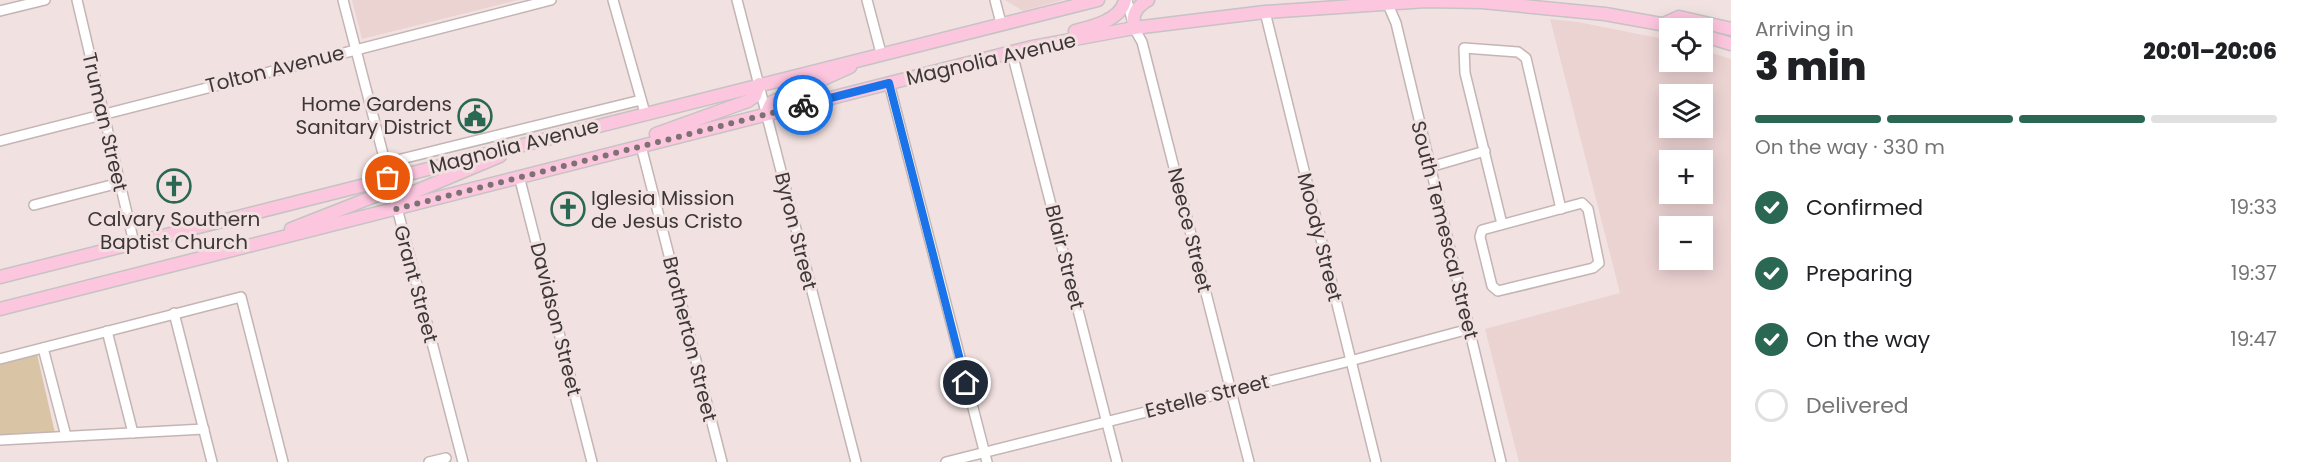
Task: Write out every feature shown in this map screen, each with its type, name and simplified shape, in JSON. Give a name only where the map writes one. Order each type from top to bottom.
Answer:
[{"type":"main road","name":"Magnolia Avenue","points":[[0,277],[1098,0]]},
{"type":"main road","points":[[1032,47],[1102,22],[1121,10],[1126,0]]},
{"type":"main road","points":[[1134,28],[1133,18],[1136,9],[1148,0]]},
{"type":"main road","name":"Magnolia Avenue","points":[[0,309],[1032,47],[1134,28],[1265,12],[1386,1],[1494,3],[1605,14],[1659,23]]},
{"type":"main road","points":[[1713,25],[1731,29]]},
{"type":"main road","points":[[1713,38],[1731,44]]},
{"type":"main road","points":[[766,114],[772,102],[881,53]]},
{"type":"main road","points":[[641,146],[652,136],[748,101],[758,91],[759,84]]},
{"type":"main road","points":[[396,209],[402,197],[537,140]]},
{"type":"main road","points":[[243,248],[381,194],[388,178]]},
{"type":"street","points":[[0,11],[45,0]]},
{"type":"street","name":"Truman Street","points":[[77,0],[134,243]]},
{"type":"street","name":"Grant Street","points":[[343,0],[463,462]]},
{"type":"street","name":"Tolton Avenue","points":[[0,141],[356,48],[551,0]]},
{"type":"street","points":[[613,0],[645,113]]},
{"type":"street","name":"Byron Street","points":[[737,0],[856,462]]},
{"type":"street","points":[[867,0],[881,53]]},
{"type":"street","points":[[995,0],[1001,23]]},
{"type":"street","name":"Neece Street","points":[[1126,0],[1134,28],[1142,42],[1249,462]]},
{"type":"street","name":"South Temescal Street","points":[[1386,1],[1396,22],[1501,462]]},
{"type":"street","name":"Moody Street","points":[[1265,12],[1376,462]]},
{"type":"street","points":[[1502,224],[1465,73],[1464,48],[1518,52],[1526,58],[1562,209]]},
{"type":"street","name":"Blair Street","points":[[1012,53],[1118,462]]},
{"type":"street","points":[[889,83],[986,457]]},
{"type":"street","name":"Magnolia Avenue","points":[[385,163],[641,100]]},
{"type":"street","name":"Brotherton Street","points":[[641,146],[722,462]]},
{"type":"street","points":[[1430,167],[1485,151]]},
{"type":"street","name":"Davidson Street","points":[[519,176],[592,462]]},
{"type":"street","points":[[34,205],[119,183]]},
{"type":"street","points":[[1581,204],[1588,209],[1599,263],[1593,268],[1498,291],[1492,286],[1480,237],[1482,230],[1502,224],[1581,204]]},
{"type":"street","points":[[0,359],[241,297],[283,462]]},
{"type":"street","points":[[174,313],[212,462]]},
{"type":"street","name":"Estelle Street","points":[[946,462],[986,457],[1107,420],[1350,361],[1469,329]]},
{"type":"street","points":[[107,331],[133,433]]},
{"type":"street","points":[[43,348],[66,436]]},
{"type":"street","points":[[0,440],[204,429]]},
{"type":"street","points":[[429,462],[446,458]]},
{"type":"shaded area","points":[[352,0],[518,0],[362,39]]},
{"type":"shaded area","points":[[1005,0],[1063,0],[1023,11]]},
{"type":"shaded area","points":[[1550,19],[1578,22],[1659,38],[1659,72],[1713,72],[1713,53],[1731,59],[1731,462],[1519,462],[1485,329],[1620,293]]},
{"type":"shaded area","points":[[37,354],[55,433],[0,436],[0,363]]},
{"type":"way so far","points":[[388,178],[396,209],[803,105]]},
{"type":"place","name":"Home Gardens Sanitary District","points":[[475,116]]},
{"type":"place","name":"Calvary Southern Baptist Church","points":[[174,186]]},
{"type":"place","name":"Iglesia Mission de Jesus Cristo","points":[[568,209]]},
{"type":"route","points":[[803,105],[889,83],[966,383]]}]
